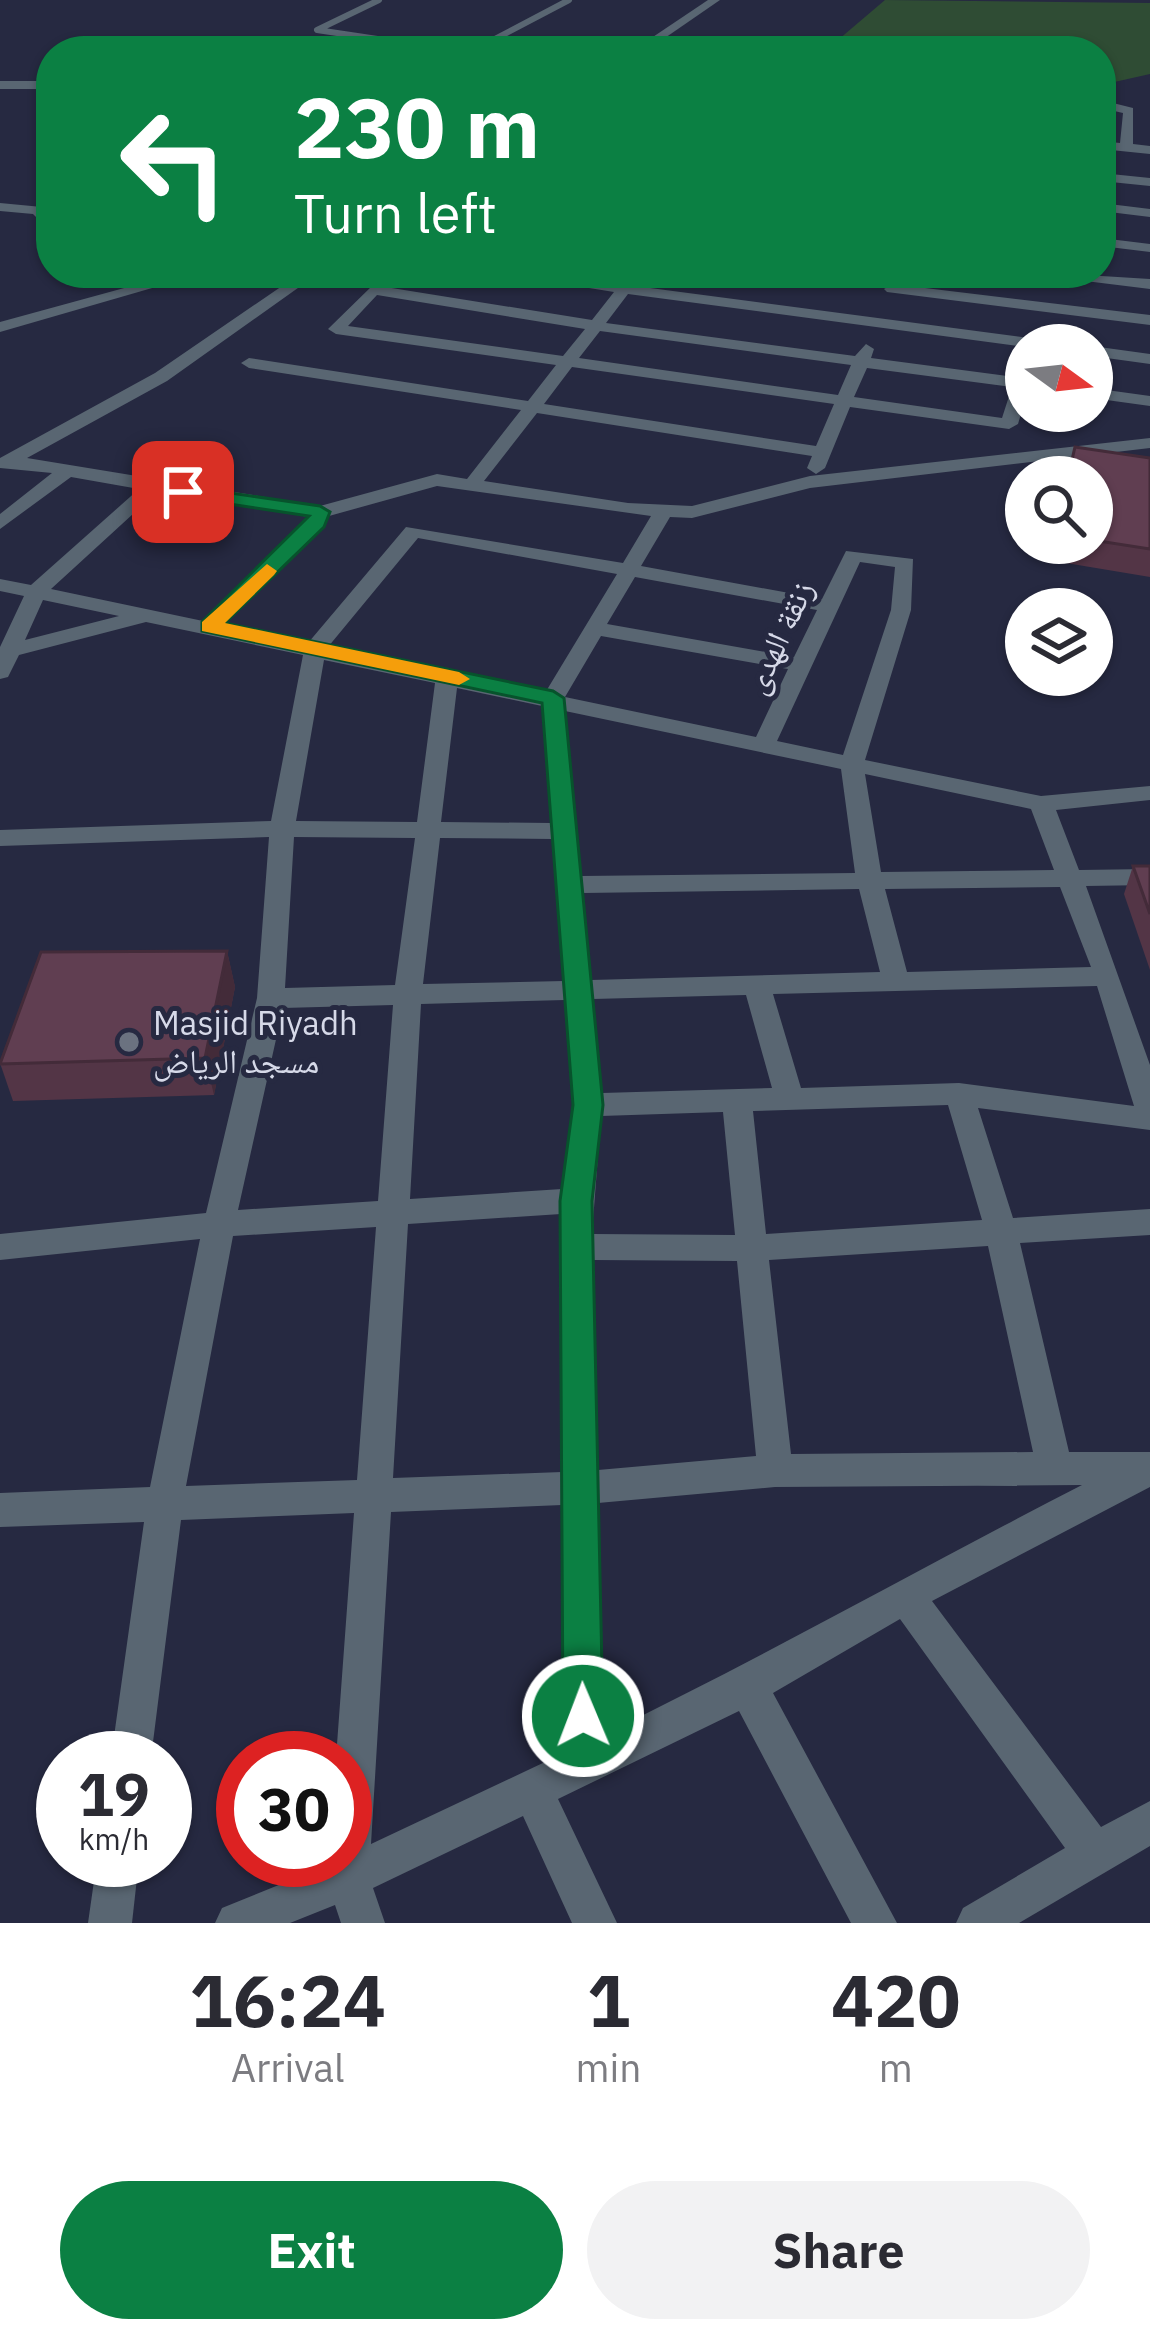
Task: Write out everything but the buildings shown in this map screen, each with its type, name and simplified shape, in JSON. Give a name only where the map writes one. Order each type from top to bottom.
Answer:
[{"type":"street","points":[[661,36],[715,0]]},
{"type":"street","points":[[0,85],[36,85]]},
{"type":"street","points":[[1116,108],[1129,111],[1126,148]]},
{"type":"street","points":[[1116,147],[1150,150]]},
{"type":"street","points":[[1116,179],[1150,182]]},
{"type":"street","points":[[0,207],[36,210]]},
{"type":"street","points":[[1116,210],[1150,213]]},
{"type":"street","points":[[1116,244],[1150,248]]},
{"type":"street","points":[[1116,280],[1150,284]]},
{"type":"street","points":[[0,327],[135,288]]},
{"type":"street","points":[[4,462],[161,377],[289,288]]},
{"type":"street","points":[[617,288],[1005,340]]},
{"type":"street","points":[[810,482],[892,288]]},
{"type":"street","points":[[941,288],[1150,320]]},
{"type":"street","points":[[473,483],[625,289]]},
{"type":"street","points":[[1005,377],[596,326],[374,290],[336,329],[1005,423]]},
{"type":"street","points":[[1113,355],[1150,359]]},
{"type":"street","points":[[249,363],[823,452]]},
{"type":"street","points":[[1113,396],[1150,401]]},
{"type":"street","points":[[4,462],[320,512],[416,482],[473,483],[664,512],[692,512],[810,482],[1150,443]]},
{"type":"street","points":[[0,523],[66,471]]},
{"type":"street","points":[[4,662],[36,592],[153,486]]},
{"type":"street","points":[[210,626],[317,523],[320,512]]},
{"type":"street","points":[[584,1761],[576,1201],[588,1105],[553,698],[664,512]]},
{"type":"street","points":[[135,1731],[165,1501],[219,1224],[271,998],[282,829],[315,649],[413,530],[829,606]]},
{"type":"street","name":"زنقة الهدى","points":[[763,748],[853,555],[906,563],[901,610],[852,764]]},
{"type":"street","points":[[0,585],[1040,804],[1150,793]]},
{"type":"street","points":[[4,662],[146,616]]},
{"type":"street","points":[[594,628],[802,665]]},
{"type":"street","points":[[357,1731],[408,994],[447,676]]},
{"type":"street","points":[[852,764],[869,880],[895,979]]},
{"type":"street","points":[[588,1105],[959,1094],[1150,1115],[1108,976],[1040,804]]},
{"type":"street","points":[[0,838],[282,829],[563,831]]},
{"type":"street","points":[[572,885],[1150,877]]},
{"type":"street","points":[[271,998],[1108,976]]},
{"type":"street","points":[[757,986],[789,1097]]},
{"type":"street","points":[[959,1094],[1001,1231],[1054,1466]]},
{"type":"street","points":[[737,1103],[775,1471]]},
{"type":"street","points":[[0,1247],[219,1224],[576,1201]]},
{"type":"street","points":[[577,1247],[754,1248],[1150,1222]]},
{"type":"street","points":[[0,1510],[578,1488],[775,1471],[1150,1468]]},
{"type":"street","points":[[372,1865],[747,1686],[905,1595],[1150,1468]]},
{"type":"street","points":[[905,1595],[1095,1854]]},
{"type":"street","points":[[747,1686],[875,1923]]},
{"type":"street","points":[[531,1789],[595,1923]]},
{"type":"street","points":[[978,1923],[1027,1910],[1095,1854],[1150,1822]]},
{"type":"street","points":[[110,1923],[115,1887]]},
{"type":"street","points":[[237,1923],[324,1887]]},
{"type":"street","points":[[351,1887],[363,1923]]},
{"type":"lane","points":[[357,36],[317,30],[379,0]]},
{"type":"lane","points":[[500,36],[568,0]]},
{"type":"green space","points":[[885,0],[1150,3],[1150,74],[1116,82],[1116,36],[843,36]]},
{"type":"slow traffic","points":[[267,571],[210,626],[459,679]]},
{"type":"place","name":"Masjid Riyadh مسجد الرياض","points":[[129,1042]]},
{"type":"route","points":[[183,492],[320,512],[317,523],[210,626],[553,698],[588,1105],[576,1201],[583,1716]]}]
